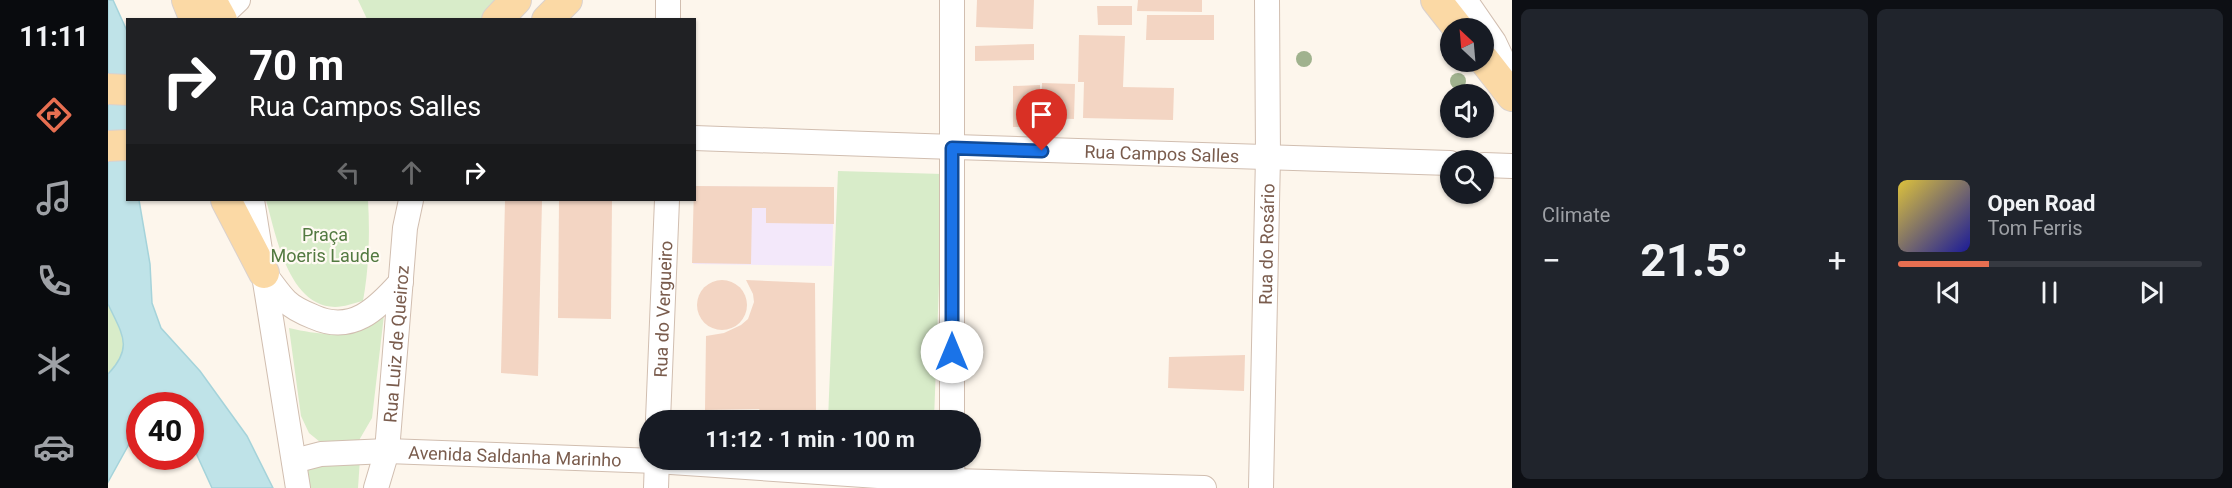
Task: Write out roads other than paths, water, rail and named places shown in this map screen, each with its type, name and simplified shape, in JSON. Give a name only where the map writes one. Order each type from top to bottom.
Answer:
[{"type":"main road","points":[[184,18],[185,0],[217,11]]},
{"type":"main road","points":[[499,18],[516,0]]},
{"type":"main road","points":[[549,18],[567,0]]},
{"type":"main road","points":[[1436,0],[1450,18]]},
{"type":"main road","points":[[1493,72],[1512,96]]},
{"type":"main road","points":[[108,88],[126,90]]},
{"type":"main road","points":[[108,146],[126,145]]},
{"type":"main road","points":[[227,201],[264,273]]},
{"type":"street","points":[[668,0],[668,18]]},
{"type":"street","points":[[952,0],[952,410]]},
{"type":"street","points":[[1253,0],[1254,89]]},
{"type":"street","name":"Rua do Rosário","points":[[1262,488],[1268,156],[1267,0]]},
{"type":"street","points":[[1465,0],[1494,42],[1512,80]]},
{"type":"street","name":"Rua Campos Salles","points":[[696,138],[1440,163]]},
{"type":"street","points":[[1494,165],[1512,166]]},
{"type":"street","points":[[252,201],[298,488]]},
{"type":"street","name":"Rua Luiz de Queiroz","points":[[376,488],[387,451],[405,228],[411,201]]},
{"type":"street","name":"Rua do Vergueiro","points":[[658,410],[667,201]]},
{"type":"street","points":[[264,273],[287,302],[303,313],[320,320],[345,323],[370,312],[383,302],[401,282]]},
{"type":"street","name":"Avenida Saldanha Marinho","points":[[294,461],[321,453],[387,451],[639,459]]},
{"type":"street","points":[[656,470],[656,488]]},
{"type":"street","name":"Avenida Saldanha Marinho","points":[[841,470],[1204,488]]},
{"type":"water","points":[[108,0],[113,0],[126,29],[126,201],[139,201],[150,264],[152,303],[161,328],[200,371],[247,436],[273,488],[212,488],[204,470],[204,392],[126,392],[126,449],[108,482],[108,374],[121,356],[123,340],[108,304]]},
{"type":"park label","name":"Praça Moeris Laude","points":[[325,244]]}]
